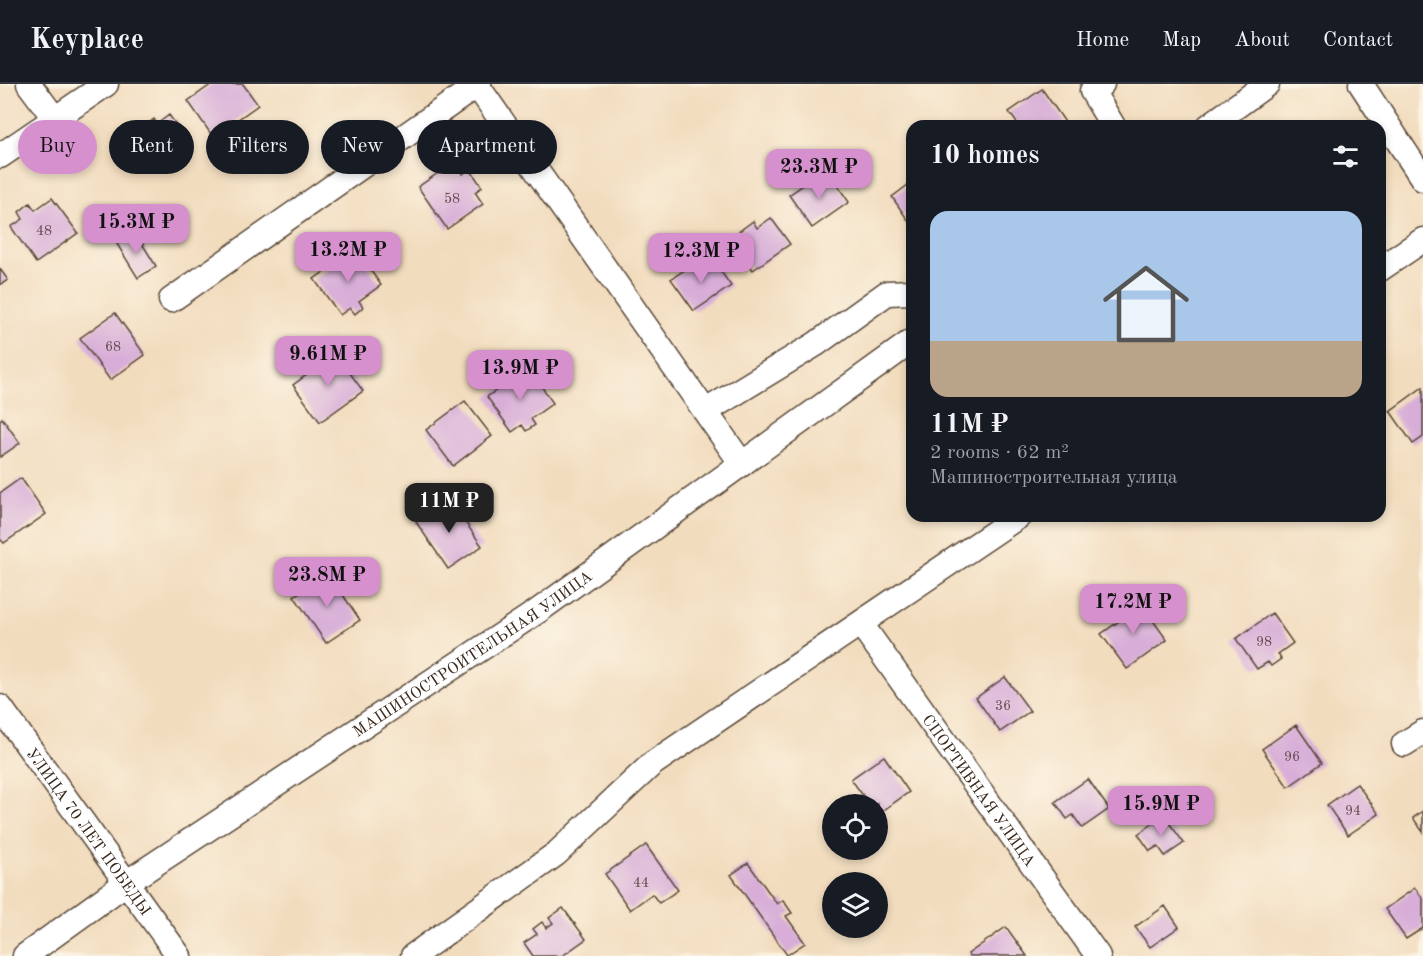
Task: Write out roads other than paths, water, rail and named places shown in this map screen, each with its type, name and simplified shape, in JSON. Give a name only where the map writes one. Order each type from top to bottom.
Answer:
[{"type":"street","points":[[29,84],[55,119]]},
{"type":"street","points":[[0,156],[106,84]]},
{"type":"street","points":[[171,300],[477,84],[742,464]]},
{"type":"street","points":[[1102,84],[1092,91],[1109,120]]},
{"type":"street","points":[[1217,120],[1268,84]]},
{"type":"street","points":[[1361,84],[1384,120]]},
{"type":"street","points":[[1386,122],[1423,179]]},
{"type":"street","points":[[1386,266],[1423,240]]},
{"type":"street","points":[[706,411],[816,344],[887,293],[906,292]]},
{"type":"street","name":"МАШИНОСТРОИТЕЛЬНАЯ УЛИЦА","points":[[25,956],[126,883],[538,611],[906,345]]},
{"type":"street","points":[[413,956],[556,854],[652,764],[1010,522]]},
{"type":"street","name":"СПОРТИВНАЯ УЛИЦА","points":[[861,624],[1098,956]]},
{"type":"street","name":"УЛИЦА 70 ЛЕТ ПОБЕДЫ","points":[[0,707],[179,956]]}]
